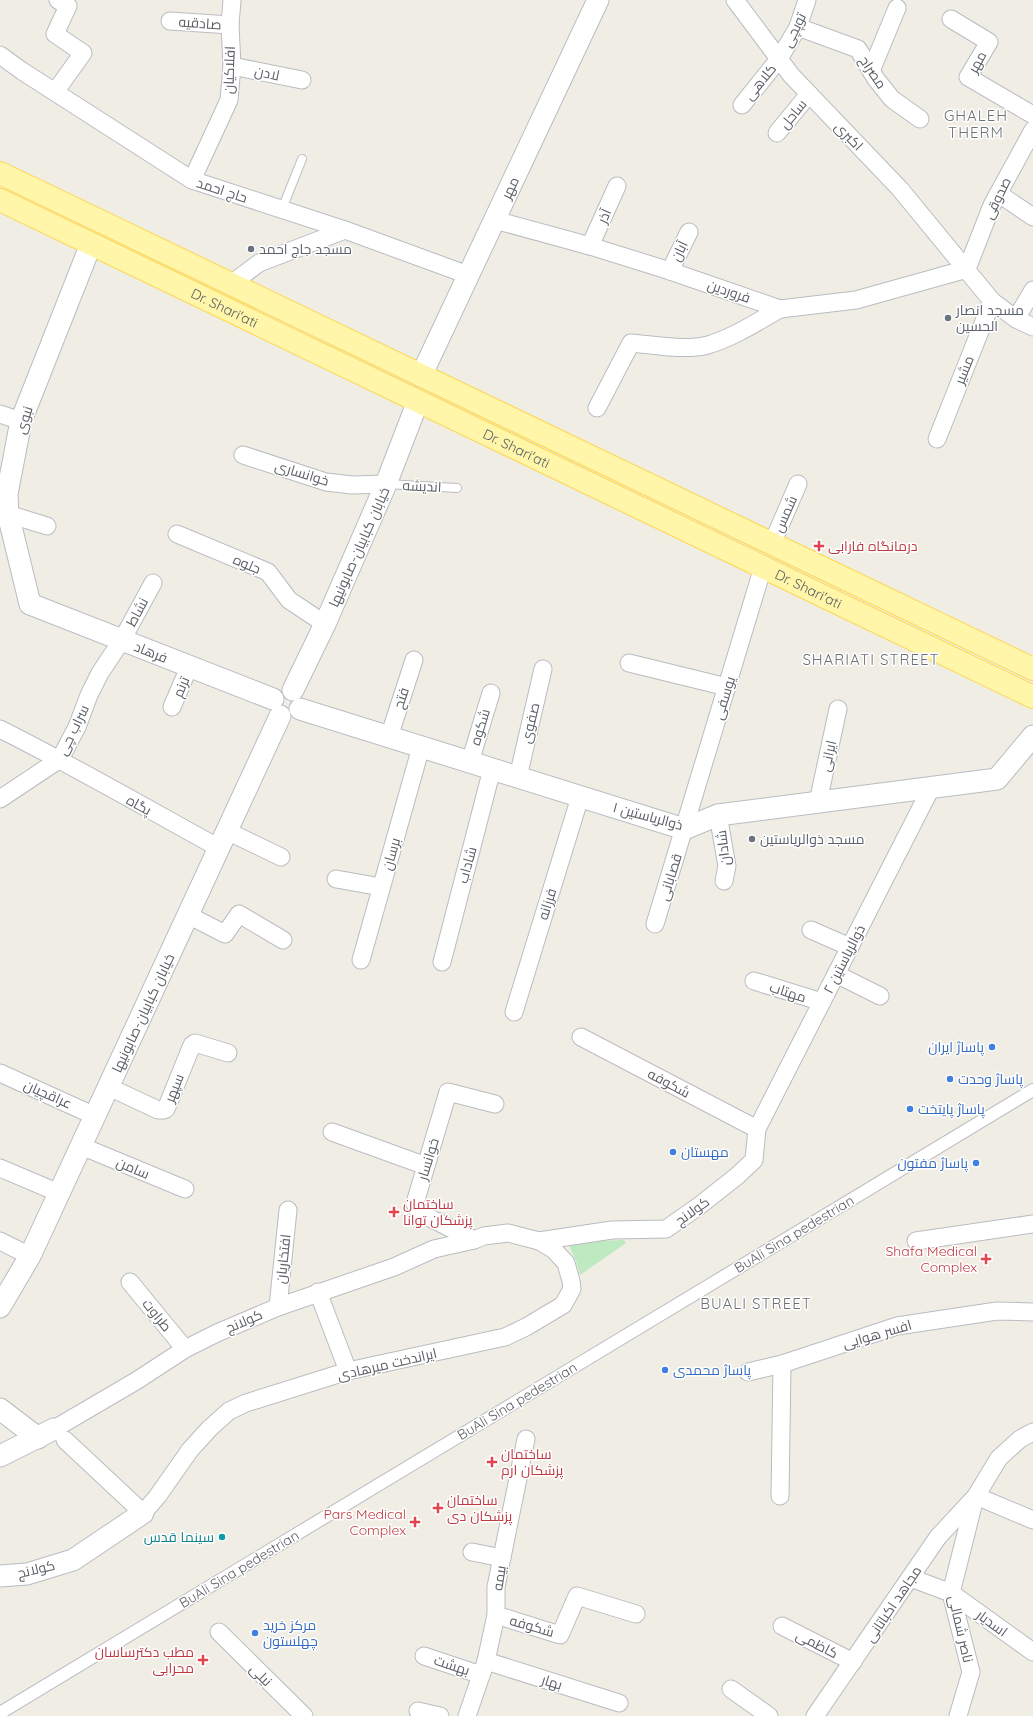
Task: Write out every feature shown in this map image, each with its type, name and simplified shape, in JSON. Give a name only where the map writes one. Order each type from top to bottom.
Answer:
[{"type":"main road","name":"Dr. Shari'ati","points":[[0,173],[1032,669]]},
{"type":"main road","name":"Dr. Shari'ati","points":[[0,200],[1027,694]]},
{"type":"main road","points":[[1027,694],[1032,669]]},
{"type":"street","points":[[55,92],[83,53],[55,34],[68,6],[58,0]]},
{"type":"street","name":"افلاکیان","points":[[192,180],[229,100],[232,66],[230,25],[232,0]]},
{"type":"street","name":"مهر","points":[[421,376],[598,0]]},
{"type":"street","name":"اکبری","points":[[735,0],[791,75],[900,189],[992,301],[1016,319],[1033,328]]},
{"type":"street","name":"توپچی","points":[[779,59],[798,27],[807,0]]},
{"type":"street","points":[[871,71],[897,8]]},
{"type":"street","name":"مهر","points":[[950,19],[989,42],[968,76],[1033,115]]},
{"type":"street","name":"صادقیه","points":[[170,20],[230,25]]},
{"type":"street","name":"مصراح","points":[[798,27],[858,49],[871,71],[892,99],[920,119]]},
{"type":"street","name":"حاج احمد","points":[[0,55],[192,180],[345,230],[468,275]]},
{"type":"street","name":"کلاهی","points":[[742,105],[779,59]]},
{"type":"street","name":"لادن","points":[[232,66],[302,80]]},
{"type":"street","name":"ساحل","points":[[777,133],[809,94]]},
{"type":"street","name":"صدوقی","points":[[967,269],[992,206],[1033,130]]},
{"type":"street","name":"آذر","points":[[590,246],[617,186]]},
{"type":"street","points":[[999,194],[1033,217]]},
{"type":"street","name":"فروردین","points":[[495,220],[590,246],[670,271],[780,309],[856,300],[967,269]]},
{"type":"street","points":[[231,284],[259,263],[345,230]]},
{"type":"street","name":"آبان","points":[[670,271],[689,232]]},
{"type":"street","name":"نبوی","points":[[30,604],[5,499],[22,421],[91,244]]},
{"type":"street","points":[[1016,319],[1033,290]]},
{"type":"street","name":"مشیر","points":[[937,439],[992,301]]},
{"type":"street","points":[[597,408],[631,342],[673,347],[707,345],[736,334],[780,309]]},
{"type":"street","name":"خیابان کبابیان-صابونیها","points":[[297,699],[324,624],[386,484],[418,401]]},
{"type":"street","points":[[0,414],[22,421]]},
{"type":"street","name":"خوانساری","points":[[243,455],[326,482],[386,484]]},
{"type":"street","name":"شمس","points":[[772,544],[798,484]]},
{"type":"street","points":[[5,499],[47,526]]},
{"type":"street","name":"جلوه","points":[[177,534],[268,572],[289,600],[324,624]]},
{"type":"street","name":"یوسفی","points":[[684,829],[763,567]]},
{"type":"street","name":"نشاط","points":[[122,640],[153,583]]},
{"type":"street","name":"فرهاد","points":[[30,604],[190,667],[276,708]]},
{"type":"street","name":"سراب چی","points":[[2,800],[60,760],[77,728],[89,695],[100,673],[122,640]]},
{"type":"street","name":"فتح","points":[[389,737],[414,660]]},
{"type":"street","points":[[629,663],[727,686]]},
{"type":"street","name":"ترنم","points":[[172,707],[190,667]]},
{"type":"street","name":"صفوی","points":[[518,777],[543,669]]},
{"type":"street","name":"شکوه","points":[[470,762],[491,693]]},
{"type":"street","points":[[276,708],[286,718],[293,716],[297,699]]},
{"type":"street","name":"ذوالریاستین ۱","points":[[297,699],[389,737],[684,829],[718,815],[997,779],[1033,736]]},
{"type":"street","name":"خیابان کبابیان-صابونیها","points":[[0,1307],[30,1256],[109,1087],[223,839],[276,708]]},
{"type":"street","name":"ایرانی","points":[[818,802],[838,709]]},
{"type":"street","name":"پگاه","points":[[0,729],[60,760],[94,780],[223,839],[281,857]]},
{"type":"street","name":"برسان","points":[[361,960],[421,747]]},
{"type":"street","name":"شاداب","points":[[442,962],[492,769]]},
{"type":"street","name":"ذوالریاستین ۲","points":[[757,1129],[931,788]]},
{"type":"street","name":"فرزانه","points":[[514,1012],[580,797]]},
{"type":"street","name":"شادان","points":[[718,815],[727,866],[724,881]]},
{"type":"street","name":"قصابانی","points":[[656,924],[684,829]]},
{"type":"street","points":[[336,879],[381,887]]},
{"type":"street","points":[[188,915],[225,934],[239,914],[283,940]]},
{"type":"street","points":[[811,930],[850,948]]},
{"type":"street","points":[[836,974],[880,996]]},
{"type":"street","name":"مهتاب","points":[[754,981],[822,1002]]},
{"type":"street","name":"شکوفه","points":[[581,1037],[757,1129]]},
{"type":"street","name":"سپهر","points":[[109,1087],[158,1110],[164,1110],[166,1109],[192,1045],[195,1043],[228,1053]]},
{"type":"street","name":"عراقچیان","points":[[0,1073],[95,1116]]},
{"type":"street","name":"BuAli Sina pedestrian","points":[[0,1713],[1033,1090]]},
{"type":"street","name":"خوانسار","points":[[474,1240],[422,1214],[417,1210],[415,1203],[448,1092],[494,1104]]},
{"type":"street","name":"کولانج","points":[[539,1241],[612,1230],[666,1229],[699,1206],[737,1176],[754,1160],[757,1129]]},
{"type":"street","points":[[332,1132],[426,1166]]},
{"type":"street","name":"سامن","points":[[81,1146],[185,1189]]},
{"type":"street","points":[[0,1168],[59,1193]]},
{"type":"street","name":"افتخاریان","points":[[278,1307],[288,1210]]},
{"type":"street","points":[[916,1241],[1033,1224]]},
{"type":"street","name":"کولانج","points":[[0,1456],[52,1436],[185,1349],[217,1333],[318,1292],[374,1275],[434,1249],[474,1240],[484,1236],[508,1233]]},
{"type":"street","name":"ایراندخت میرهادی","points":[[143,1513],[158,1497],[190,1450],[210,1428],[229,1411],[246,1403],[348,1371],[505,1337],[526,1327],[563,1305],[572,1289],[572,1281],[566,1263],[553,1249],[539,1241],[508,1233]]},
{"type":"street","points":[[0,1241],[30,1256]]},
{"type":"street","name":"طراوت","points":[[130,1282],[185,1349]]},
{"type":"street","points":[[318,1292],[348,1371]]},
{"type":"street","name":"افسر هوایی","points":[[748,1372],[782,1364],[897,1326],[996,1310],[1033,1312]]},
{"type":"street","points":[[780,1496],[782,1364]]},
{"type":"street","points":[[0,1409],[52,1436],[143,1513]]},
{"type":"street","points":[[1033,1432],[1020,1439],[999,1458],[976,1496],[1033,1520]]},
{"type":"street","name":"بیمه","points":[[467,1716],[483,1668],[496,1615],[496,1587],[526,1439]]},
{"type":"street","name":"مجاهد اکباتانی","points":[[815,1716],[911,1578],[938,1536],[976,1496]]},
{"type":"street","name":"ناصر شمالی","points":[[964,1713],[971,1672],[951,1593],[976,1496]]},
{"type":"street","name":"کولانج","points":[[0,1576],[27,1574],[72,1560],[143,1513]]},
{"type":"street","points":[[472,1552],[502,1558]]},
{"type":"street","name":"اسدیار","points":[[911,1578],[951,1593],[1033,1652]]},
{"type":"street","name":"شکوفه","points":[[496,1615],[560,1635],[577,1596],[636,1614]]},
{"type":"street","name":"کاظمی","points":[[782,1626],[852,1662]]},
{"type":"street","name":"نیلی","points":[[219,1632],[304,1716]]},
{"type":"street","name":"بهشت","points":[[424,1656],[483,1668]]},
{"type":"street","name":"بهار","points":[[483,1668],[619,1703]]},
{"type":"street","points":[[731,1689],[769,1716]]},
{"type":"street","points":[[418,1712],[440,1716]]},
{"type":"lane","points":[[282,209],[302,159]]},
{"type":"lane","name":"اندیشه","points":[[386,484],[458,488]]},
{"type":"green space","points":[[624,1240],[626,1243],[580,1275],[568,1243]]},
{"type":"place","name":"مسجد جاج احمد","points":[[251,249]]},
{"type":"place","name":"مسجد انصار الحسین","points":[[948,318]]},
{"type":"place","name":"درمانگاه فارابی","points":[[819,546]]},
{"type":"place","name":"مسجد ذوالریاستین","points":[[752,839]]},
{"type":"place","name":"پاساژ ایران","points":[[992,1047]]},
{"type":"place","name":"پاساژ وحدت","points":[[950,1079]]},
{"type":"place","name":"پاساژ پایتخت","points":[[910,1109]]},
{"type":"place","name":"مهستان","points":[[673,1152]]},
{"type":"place","name":"پاساژ مفتون","points":[[976,1163]]},
{"type":"place","name":"ساختمان پزشکان توانا","points":[[394,1212]]},
{"type":"place","name":"Shafa Medical Complex","points":[[986,1259]]},
{"type":"place","name":"پاساژ محمدی","points":[[665,1370]]},
{"type":"place","name":"ساختمان پزشکان ارم","points":[[492,1462]]},
{"type":"place","name":"ساختمان پزشکان دی","points":[[438,1508]]},
{"type":"place","name":"Pars Medical Complex","points":[[415,1522]]},
{"type":"place","name":"سینما قدس","points":[[222,1537]]},
{"type":"place","name":"مرکز خرید چهلستون","points":[[255,1633]]},
{"type":"place","name":"مطب دکترساسان محرابی","points":[[203,1660]]},
{"type":"district","name":"GHALEH THERM","points":[[976,124]]},
{"type":"district","name":"SHARIATI STREET","points":[[871,660]]},
{"type":"district","name":"BUALI STREET","points":[[756,1304]]}]
